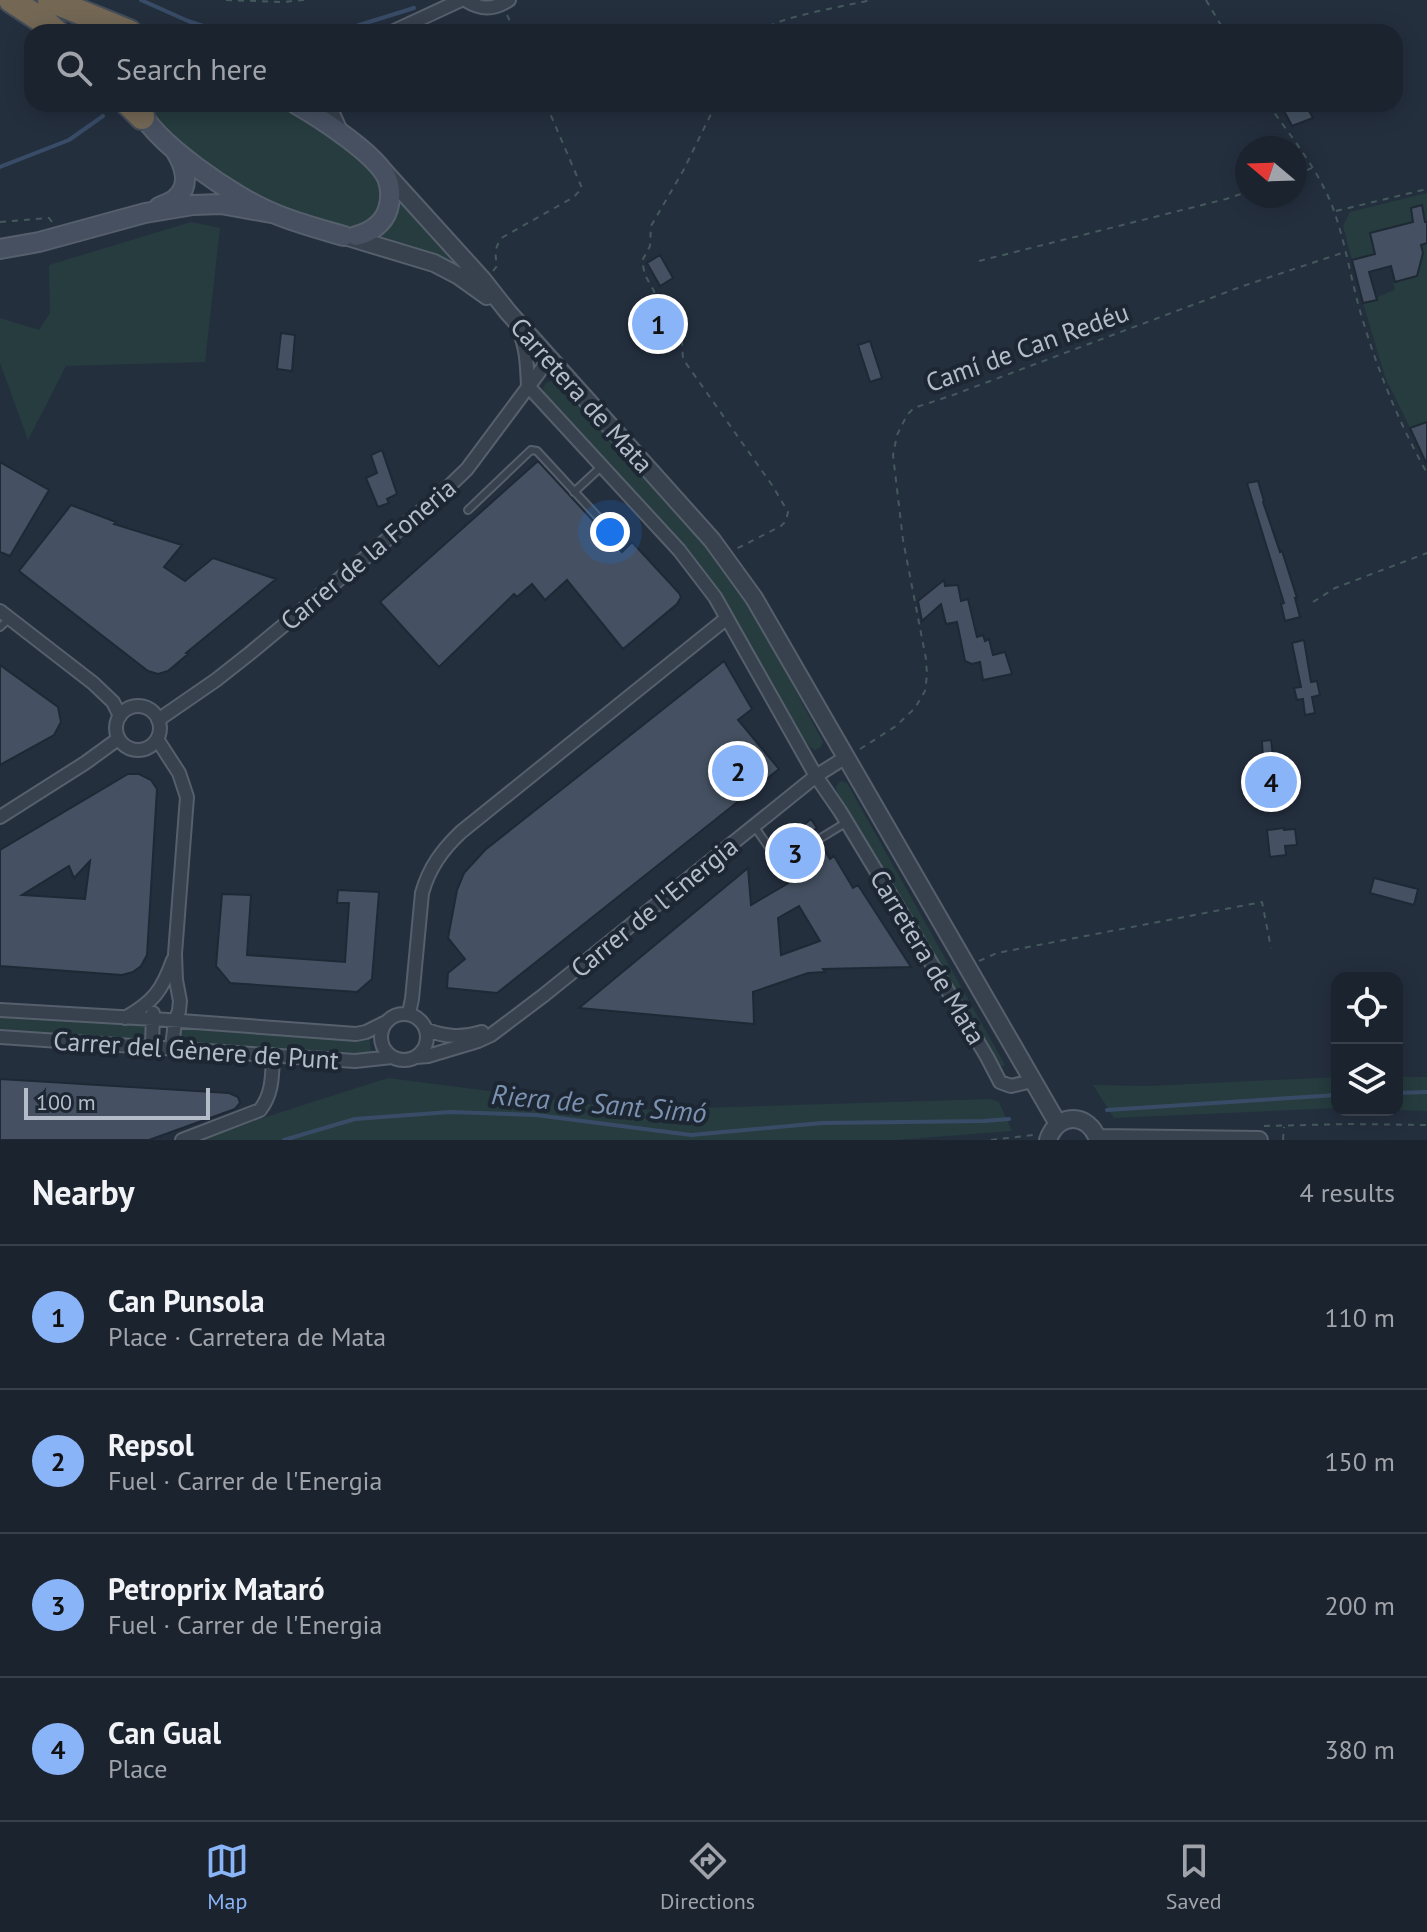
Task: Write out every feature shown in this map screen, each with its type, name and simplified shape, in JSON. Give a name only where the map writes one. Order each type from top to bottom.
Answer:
[{"type":"highway","points":[[11,0],[47,24]]},
{"type":"highway","points":[[50,0],[109,24]]},
{"type":"main road","points":[[140,112],[172,146],[210,176],[271,213]]},
{"type":"main road","points":[[0,249],[145,213],[193,205],[221,204],[271,213],[350,236],[363,235],[378,225],[387,212],[391,196],[388,179],[381,168],[344,136],[308,112]]},
{"type":"main road","points":[[145,213],[172,201],[185,185],[184,169],[172,146]]},
{"type":"street","points":[[410,24],[463,0],[486,9],[506,2]]},
{"type":"street","points":[[332,112],[344,136]]},
{"type":"street","points":[[381,168],[508,312]]},
{"type":"street","points":[[350,236],[446,269],[508,312]]},
{"type":"street","name":"Carretera de Mata","points":[[508,312],[712,540],[754,598],[1032,1081],[1052,1132]]},
{"type":"street","name":"Carretera de Mata","points":[[508,312],[523,338],[528,386],[679,550],[715,597],[816,776],[847,822],[1000,1082],[1011,1086],[1032,1081]]},
{"type":"street","name":"Carrer de la Foneria","points":[[158,720],[238,663],[437,498],[467,469],[549,359]]},
{"type":"street","points":[[409,1013],[422,893],[432,868],[448,844],[727,618]]},
{"type":"street","points":[[3,619],[93,683],[113,702],[120,716]]},
{"type":"street","points":[[141,707],[152,712],[158,720],[157,739],[149,747],[138,750],[127,748],[118,739],[116,725],[129,708],[141,707]]},
{"type":"street","points":[[0,817],[118,739]]},
{"type":"street","points":[[157,739],[179,773],[187,797],[175,954],[180,1001],[172,1048]]},
{"type":"street","name":"Carrer de l'Energia","points":[[416,1057],[478,1041],[501,1028],[816,776],[846,757]]},
{"type":"street","points":[[125,1018],[153,998],[166,980],[175,954]]},
{"type":"street","points":[[152,1047],[153,998]]},
{"type":"street","points":[[180,1001],[195,1016],[208,1023]]},
{"type":"street","name":"Carrer del Gènere de Punt","points":[[0,1010],[356,1034],[384,1023]]},
{"type":"street","points":[[409,1013],[421,1021],[427,1030],[427,1040],[416,1057],[402,1060],[392,1057],[384,1049],[381,1032],[384,1023],[392,1016],[409,1013]]},
{"type":"street","name":"Carrer de l'Energia","points":[[427,1030],[451,1037],[501,1028]]},
{"type":"street","name":"Carrer del Gènere de Punt","points":[[0,1037],[355,1061],[392,1057]]},
{"type":"street","points":[[182,1140],[260,1110],[271,1090],[273,1055]]},
{"type":"street","points":[[1052,1132],[1073,1119],[1084,1121],[1093,1128],[1098,1139],[1259,1140]]},
{"type":"lane","points":[[468,510],[531,450],[537,451],[609,529]]},
{"type":"lane","points":[[574,492],[602,467]]},
{"type":"lane","points":[[754,826],[775,856],[788,858],[847,822]]},
{"type":"path","points":[[226,0],[304,0]]},
{"type":"path","points":[[773,24],[871,0]]},
{"type":"path","points":[[1206,0],[1220,24]]},
{"type":"path","points":[[506,2],[513,24]]},
{"type":"path","points":[[482,279],[496,269],[495,250],[503,237],[574,197],[582,188],[549,112]]},
{"type":"path","points":[[712,112],[651,226],[650,246],[642,265],[682,342],[683,359],[687,366],[788,512],[781,526],[725,557]]},
{"type":"path","points":[[1274,112],[1313,168],[1335,212],[1362,319],[1385,389],[1427,473]]},
{"type":"path","points":[[1307,170],[1313,168]]},
{"type":"path","points":[[1335,212],[1427,189]]},
{"type":"path","points":[[979,261],[1235,196]]},
{"type":"path","points":[[0,222],[49,218],[63,235]]},
{"type":"path","name":"Camí de Can Redéu","points":[[846,757],[896,726],[915,708],[925,691],[926,659],[903,540],[893,455],[897,435],[907,415],[914,408],[1243,286],[1345,252]]},
{"type":"path","points":[[1313,602],[1335,588],[1427,553]]},
{"type":"path","points":[[967,967],[997,953],[1262,902],[1271,948]]},
{"type":"path","points":[[1283,1140],[1284,1125]]},
{"type":"path","points":[[991,1140],[1052,1132]]},
{"type":"green space","points":[[149,112],[299,112],[375,171],[382,182],[382,207],[369,225],[346,231],[288,213],[217,175],[163,131]]},
{"type":"green space","points":[[1427,193],[1427,222],[1422,206],[1411,208],[1415,233],[1403,224],[1370,233],[1375,254],[1352,260],[1343,226],[1350,212]]},
{"type":"green space","points":[[399,197],[467,273],[374,238]]},
{"type":"green space","points":[[191,222],[220,228],[205,362],[66,366],[28,440],[0,363],[0,318],[39,330],[50,313],[49,265]]},
{"type":"green space","points":[[1427,243],[1427,422],[1410,428],[1385,377],[1363,303],[1395,290],[1393,282],[1415,277],[1412,265],[1421,245]]},
{"type":"green space","points":[[551,381],[573,399],[711,553],[741,594],[776,654],[823,742],[820,748],[815,750],[804,740],[736,621],[690,553],[544,395],[543,388]]},
{"type":"green space","points":[[841,781],[847,783],[1005,1065],[998,1068],[890,887],[837,792],[836,786]]},
{"type":"green space","points":[[0,1016],[148,1026],[146,1040],[0,1031]]},
{"type":"green space","points":[[180,1028],[350,1040],[369,1037],[372,1055],[349,1056],[179,1043]]},
{"type":"green space","points":[[1331,1077],[1331,1108],[1114,1118],[1093,1085],[1147,1086]]},
{"type":"green space","points":[[1403,1077],[1427,1077],[1427,1111],[1403,1110]]},
{"type":"green space","points":[[388,1078],[634,1110],[991,1099],[999,1102],[1012,1131],[895,1140],[200,1140]]},
{"type":"building","points":[[1285,112],[1310,112],[1313,118],[1292,126]]},
{"type":"building","points":[[1422,205],[1427,222],[1427,243],[1421,245],[1423,253],[1417,276],[1395,282],[1391,266],[1369,272],[1377,300],[1363,303],[1352,260],[1375,254],[1370,233],[1413,222],[1411,208]]},
{"type":"building","points":[[660,255],[673,278],[660,286],[647,263]]},
{"type":"building","points":[[648,300],[679,340],[667,349],[636,309]]},
{"type":"building","points":[[281,333],[295,335],[292,371],[277,369]]},
{"type":"building","points":[[870,341],[882,378],[870,382],[858,345]]},
{"type":"building","points":[[1427,422],[1427,465],[1410,428]]},
{"type":"building","points":[[382,450],[397,494],[387,499],[389,503],[378,507],[366,478],[377,473],[371,455]]},
{"type":"building","points":[[538,461],[622,552],[632,542],[681,597],[677,604],[623,649],[567,580],[545,600],[532,584],[517,597],[514,594],[439,667],[380,602]]},
{"type":"building","points":[[0,462],[49,490],[10,556],[0,552]]},
{"type":"building","points":[[1258,481],[1297,598],[1300,617],[1285,621],[1281,604],[1284,603],[1247,483]]},
{"type":"building","points":[[71,505],[116,522],[114,524],[182,545],[164,567],[185,581],[213,558],[276,579],[168,671],[158,674],[148,671],[19,571]]},
{"type":"building","points":[[944,580],[945,586],[958,585],[961,601],[968,599],[977,637],[983,635],[985,641],[989,639],[993,655],[1005,652],[1012,674],[983,680],[980,662],[972,664],[965,661],[957,622],[946,624],[941,604],[922,621],[918,601]]},
{"type":"building","points":[[1304,640],[1311,682],[1317,681],[1320,695],[1312,697],[1315,713],[1305,715],[1303,699],[1297,700],[1294,688],[1301,687],[1292,643]]},
{"type":"building","points":[[724,661],[752,709],[738,720],[779,769],[497,993],[447,988],[448,973],[465,959],[448,938],[457,890],[464,873],[485,850]]},
{"type":"building","points":[[0,665],[58,707],[61,722],[54,735],[0,765]]},
{"type":"building","points":[[1271,740],[1274,765],[1278,765],[1280,798],[1265,800],[1262,741]]},
{"type":"building","points":[[128,774],[139,774],[151,780],[157,789],[147,955],[141,966],[122,975],[0,966],[0,850]],"holes":[[[90,861],[85,899],[22,895],[69,866],[74,878]]]},
{"type":"building","points":[[811,819],[817,828],[813,831],[815,835],[796,846],[789,837]]},
{"type":"building","points":[[1295,829],[1297,845],[1285,846],[1286,855],[1270,857],[1267,830]]},
{"type":"building","points":[[821,845],[830,859],[834,856],[853,888],[858,885],[911,967],[823,969],[825,972],[808,973],[753,992],[754,1024],[579,1008],[748,868],[751,905],[797,878],[789,865]],"holes":[[[799,906],[820,941],[781,955],[778,918]]]},
{"type":"building","points":[[1374,878],[1418,889],[1414,905],[1370,893]]},
{"type":"building","points":[[338,890],[379,892],[372,979],[357,992],[230,983],[216,966],[222,894],[251,895],[247,955],[345,962],[349,903],[337,903]]},
{"type":"building","points":[[0,1079],[229,1093],[238,1097],[240,1103],[235,1109],[149,1140],[0,1140]]},
{"type":"waterway","points":[[141,0],[197,24]]},
{"type":"waterway","points":[[363,24],[414,8]]},
{"type":"waterway","points":[[0,167],[69,140],[103,116]]},
{"type":"waterway","name":"Riera de Sant Simó","points":[[1403,1093],[1427,1092]]},
{"type":"waterway","name":"Riera de Sant Simó","points":[[1107,1110],[1331,1095]]},
{"type":"waterway","name":"Riera de Sant Simó","points":[[284,1140],[355,1119],[450,1112],[536,1115],[691,1135],[822,1123],[1009,1119]]},
{"type":"place","name":"Can Punsola","points":[[658,324]]},
{"type":"place","name":"Repsol","points":[[738,771]]},
{"type":"place","name":"Can Gual","points":[[1271,782]]},
{"type":"place","name":"Petroprix Mataró","points":[[795,853]]}]
